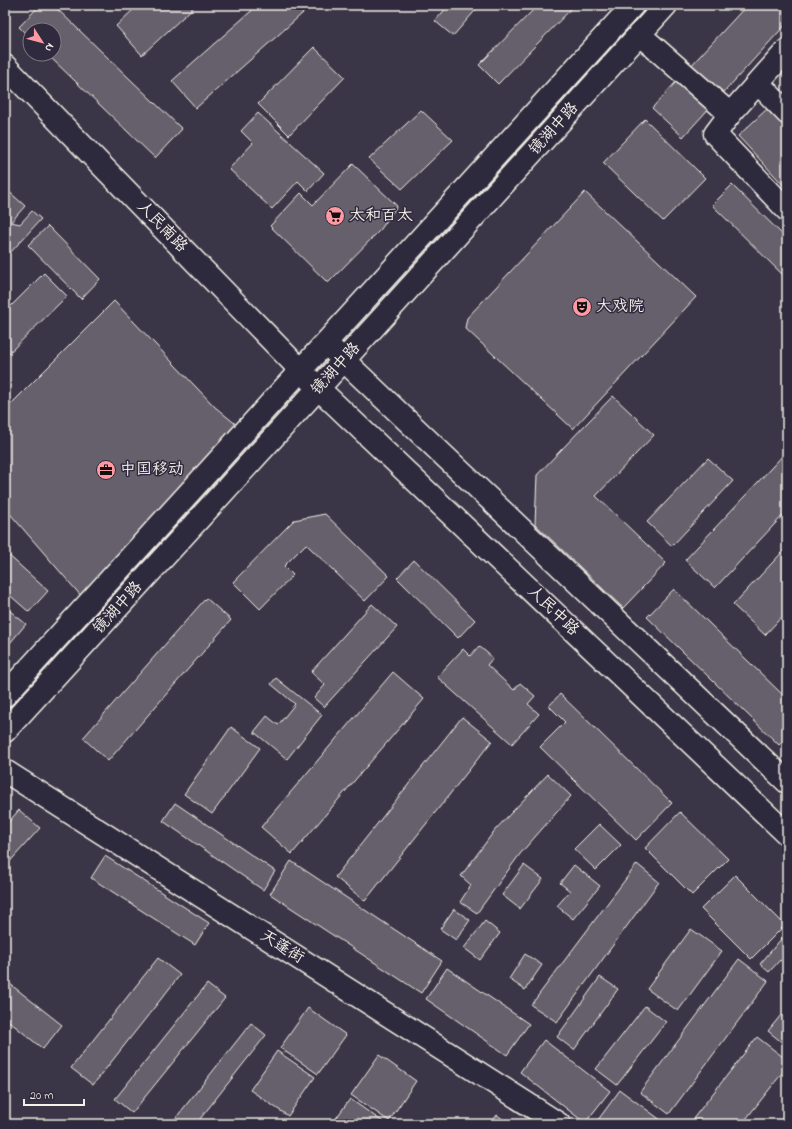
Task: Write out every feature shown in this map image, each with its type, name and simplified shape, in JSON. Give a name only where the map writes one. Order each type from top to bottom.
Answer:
[{"type":"main road","name":"镜湖中路","points":[[5,695],[633,5]]},
{"type":"main road","name":"镜湖中路","points":[[5,731],[666,5]]},
{"type":"main road","points":[[639,34],[730,114]]},
{"type":"main road","points":[[787,50],[730,114],[715,134],[787,210]]},
{"type":"main road","name":"人民南路","points":[[5,66],[318,388]]},
{"type":"main road","points":[[758,83],[787,113]]},
{"type":"main road","points":[[325,342],[787,782]]},
{"type":"main road","name":"人民中路","points":[[318,388],[787,834]]},
{"type":"main road","name":"天蓬街","points":[[5,771],[560,1124]]},
{"type":"building","points":[[40,5],[53,5],[182,129],[155,158],[55,62],[62,62],[62,22],[24,22]]},
{"type":"building","points":[[138,5],[196,5],[142,55],[116,26]]},
{"type":"building","points":[[258,5],[312,5],[196,108],[172,81]]},
{"type":"building","points":[[449,5],[480,5],[453,36],[435,21]]},
{"type":"building","points":[[538,5],[575,5],[498,84],[479,65]]},
{"type":"building","points":[[747,5],[787,5],[787,23],[683,137],[652,108]]},
{"type":"building","points":[[314,47],[345,77],[289,135],[258,104]]},
{"type":"building","points":[[768,108],[787,128],[787,189],[738,136]]},
{"type":"building","points":[[421,110],[453,140],[402,189],[369,159]]},
{"type":"building","points":[[258,113],[324,173],[308,191],[298,181],[272,209],[229,169],[253,143],[241,131]]},
{"type":"building","points":[[645,119],[705,178],[663,221],[603,163]]},
{"type":"building","name":"太和百太","points":[[353,164],[397,206],[381,229],[328,283],[270,226],[301,193],[313,205]]},
{"type":"building","points":[[732,185],[787,239],[787,279],[712,205]]},
{"type":"building","points":[[5,188],[25,206],[11,222],[20,224],[32,211],[41,219],[10,253],[5,248]]},
{"type":"building","name":"大戏院","points":[[585,192],[696,297],[573,429],[465,328],[467,318]]},
{"type":"building","points":[[48,226],[100,279],[81,299],[28,245]]},
{"type":"building","points":[[44,273],[67,296],[5,357],[5,312]]},
{"type":"building","name":"中国移动","points":[[114,301],[215,407],[244,431],[82,597],[5,508],[5,410]]},
{"type":"building","points":[[613,396],[654,435],[596,496],[666,563],[623,608],[535,524],[537,475]]},
{"type":"building","points":[[787,451],[787,511],[715,588],[685,560]]},
{"type":"building","points":[[708,458],[733,481],[672,546],[647,522]]},
{"type":"building","points":[[325,514],[389,576],[365,601],[306,544],[284,566],[293,575],[260,609],[233,582],[294,520]]},
{"type":"building","points":[[787,547],[787,611],[765,635],[733,605]]},
{"type":"building","points":[[5,552],[48,591],[29,612],[5,591]]},
{"type":"building","points":[[414,560],[475,620],[458,638],[397,578]]},
{"type":"building","points":[[674,589],[787,699],[787,737],[779,745],[647,617]]},
{"type":"building","points":[[206,598],[231,620],[108,761],[83,738]]},
{"type":"building","points":[[372,604],[397,627],[324,707],[314,698],[325,685],[311,672]]},
{"type":"building","points":[[5,607],[26,624],[5,649]]},
{"type":"building","points":[[479,646],[493,658],[487,665],[514,690],[520,683],[535,696],[528,704],[539,714],[512,744],[437,677],[463,649],[470,656]]},
{"type":"building","points":[[393,672],[424,699],[292,854],[261,827]]},
{"type":"building","points":[[276,678],[322,715],[287,759],[254,732],[267,716],[278,725],[295,704],[271,684]]},
{"type":"building","points":[[560,694],[672,803],[636,840],[540,747],[565,722],[549,706]]},
{"type":"building","points":[[462,717],[492,741],[365,901],[335,877]]},
{"type":"building","points":[[231,727],[260,748],[212,814],[184,794]]},
{"type":"building","points":[[548,774],[571,796],[520,854],[477,913],[460,902],[471,885],[461,876],[495,830]]},
{"type":"building","points":[[175,803],[275,871],[263,890],[163,821]]},
{"type":"building","points":[[19,810],[40,828],[5,867],[5,826]]},
{"type":"building","points":[[680,812],[728,859],[692,895],[645,848]]},
{"type":"building","points":[[599,824],[621,845],[596,870],[574,849]]},
{"type":"building","points":[[105,856],[209,923],[195,945],[91,878]]},
{"type":"building","points":[[291,861],[442,961],[421,993],[270,894]]},
{"type":"building","points":[[637,864],[659,882],[557,1022],[531,1005]]},
{"type":"building","points":[[524,865],[543,879],[520,909],[502,895]]},
{"type":"building","points":[[574,865],[600,886],[573,919],[557,906],[570,891],[560,883]]},
{"type":"building","points":[[735,875],[785,925],[751,959],[701,909]]},
{"type":"building","points":[[454,909],[470,920],[456,940],[440,929]]},
{"type":"building","points":[[485,921],[500,933],[480,960],[464,948]]},
{"type":"building","points":[[691,929],[722,951],[678,1011],[647,989]]},
{"type":"building","points":[[787,932],[787,966],[780,960],[769,972],[760,964]]},
{"type":"building","points":[[525,954],[542,965],[525,990],[509,979]]},
{"type":"building","points":[[158,958],[180,975],[93,1085],[71,1068]]},
{"type":"building","points":[[739,959],[768,981],[669,1114],[640,1092]]},
{"type":"building","points":[[447,968],[529,1024],[507,1055],[426,999]]},
{"type":"building","points":[[600,977],[618,989],[574,1050],[557,1037]]},
{"type":"building","points":[[5,980],[62,1025],[43,1049],[5,1018]]},
{"type":"building","points":[[207,984],[225,998],[132,1113],[115,1099]]},
{"type":"building","points":[[645,1006],[666,1022],[617,1085],[596,1069]]},
{"type":"building","points":[[308,1008],[346,1035],[318,1074],[280,1048]]},
{"type":"building","points":[[781,1015],[787,1020],[787,1041],[784,1044],[768,1031]]},
{"type":"building","points":[[251,1023],[266,1035],[196,1124],[171,1124]]},
{"type":"building","points":[[757,1037],[787,1060],[787,1067],[742,1124],[689,1124]]},
{"type":"building","points":[[544,1040],[610,1091],[585,1123],[520,1072]]},
{"type":"building","points":[[277,1051],[315,1077],[288,1116],[250,1090]]},
{"type":"building","points":[[379,1055],[416,1081],[389,1121],[351,1095]]},
{"type":"building","points":[[620,1090],[662,1121],[660,1124],[595,1124]]},
{"type":"building","points":[[350,1099],[386,1124],[332,1124]]},
{"type":"building","points":[[497,1115],[510,1124],[490,1124]]},
{"type":"place","name":"太和百太","points":[[335,216]]},
{"type":"place","name":"大戏院","points":[[582,307]]},
{"type":"place","name":"中国移动","points":[[106,470]]}]
